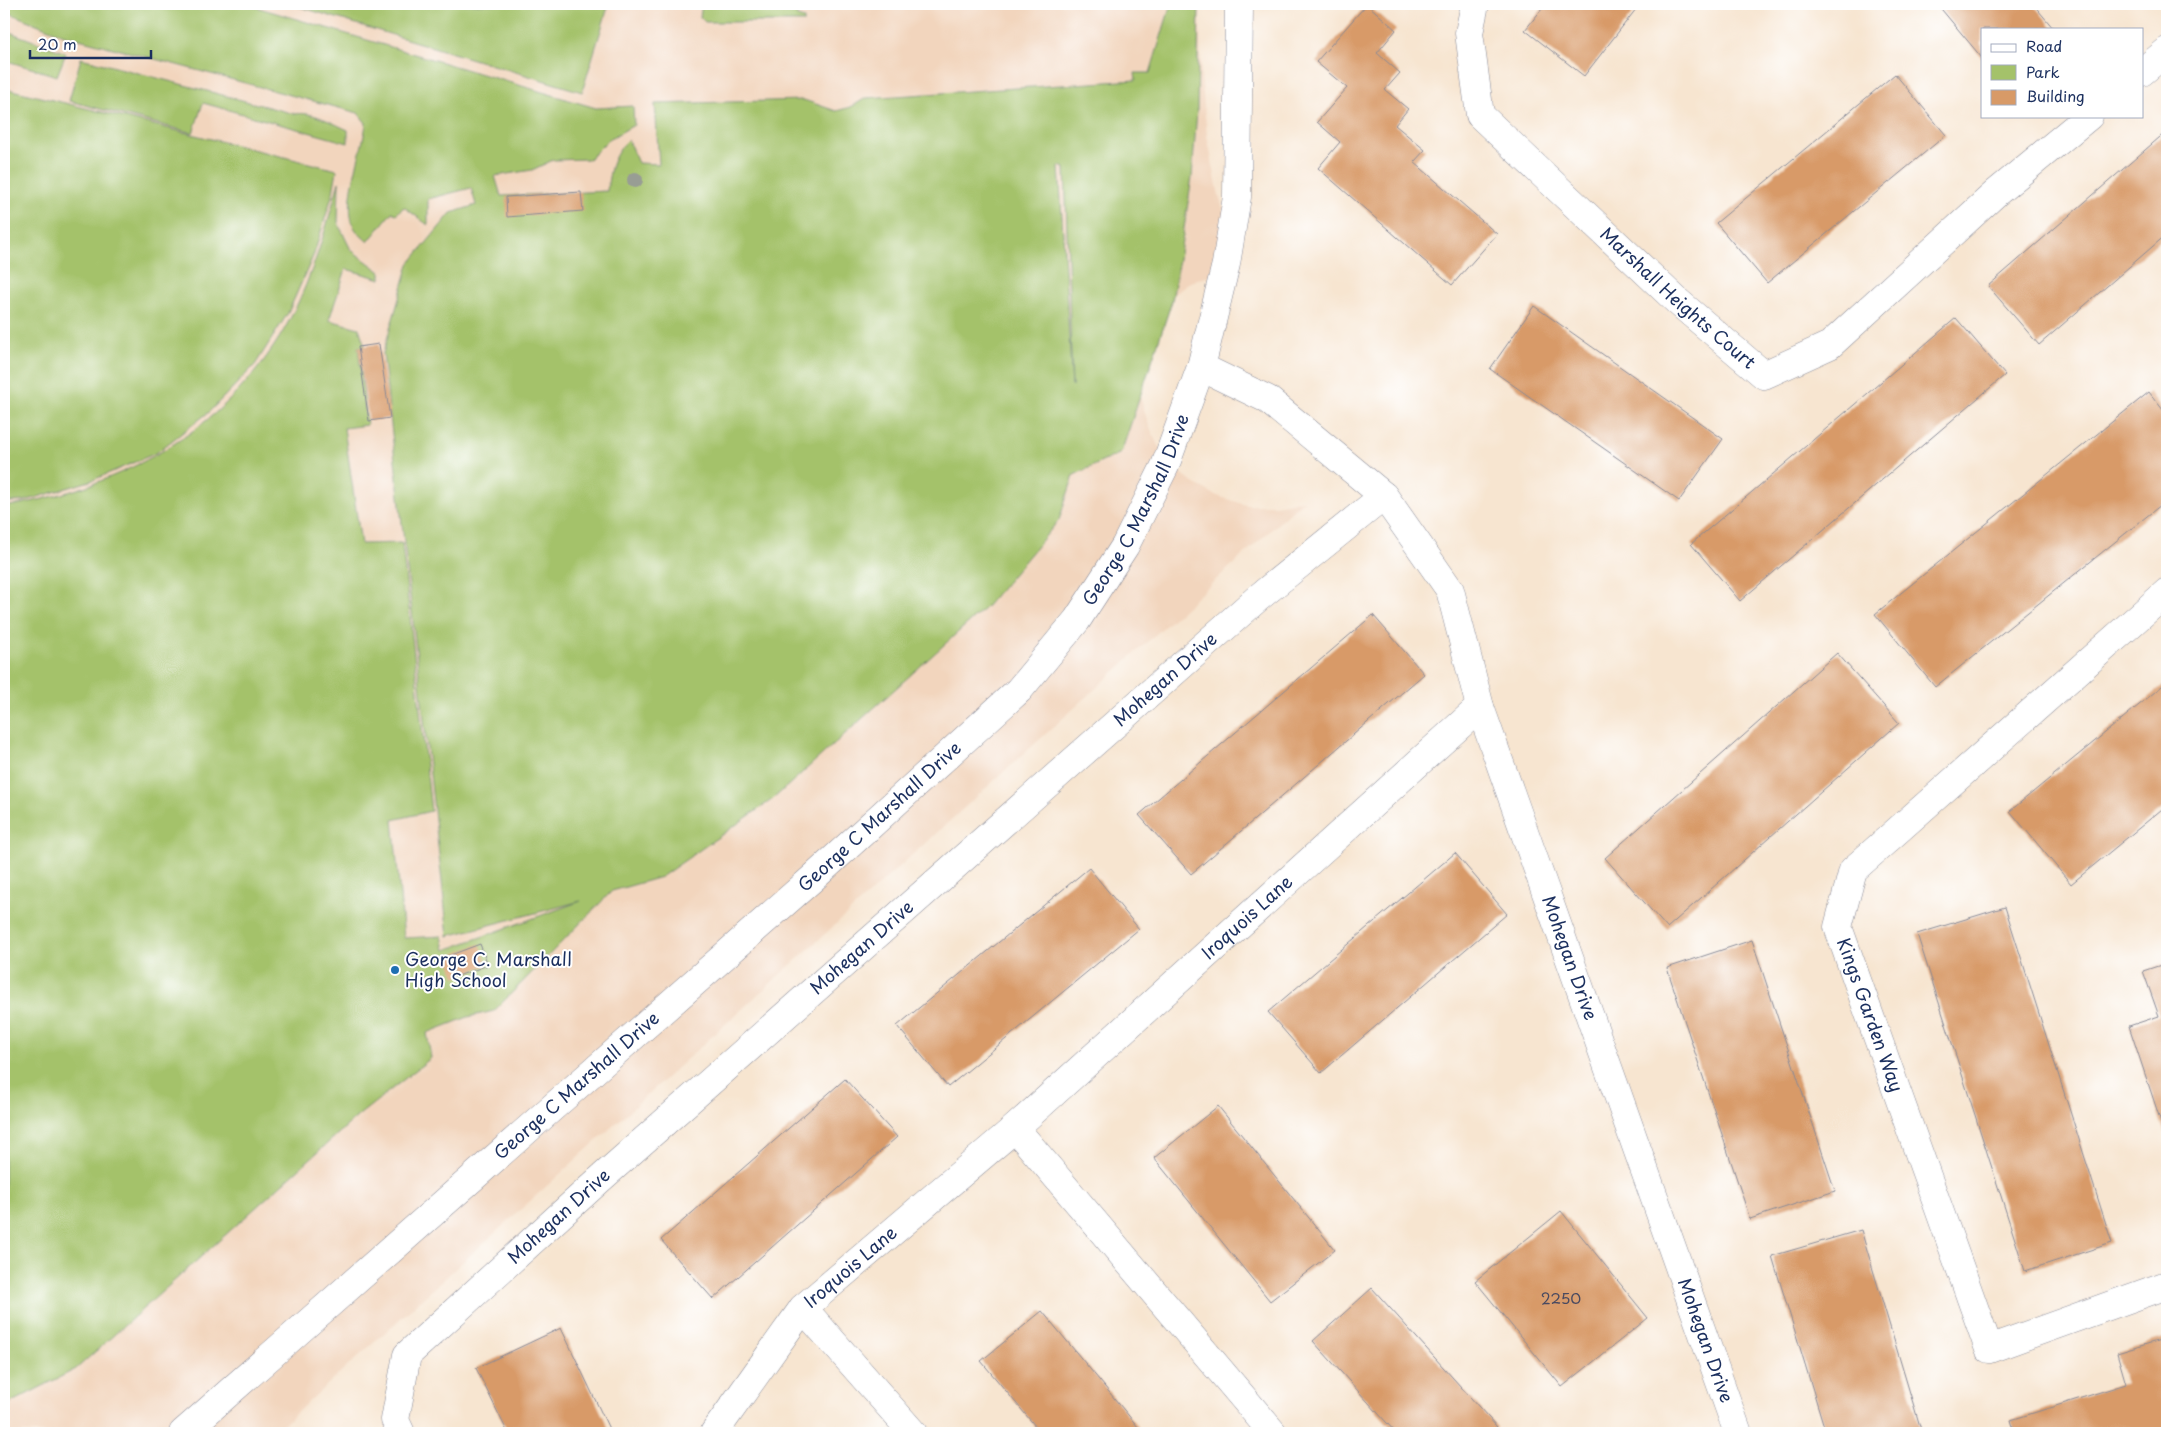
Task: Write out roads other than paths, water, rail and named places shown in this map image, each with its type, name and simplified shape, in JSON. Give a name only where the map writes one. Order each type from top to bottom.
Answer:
[{"type":"street","name":"George C Marshall Drive","points":[[183,1433],[813,878],[1019,690],[1077,620],[1125,546],[1165,466],[1201,367],[1226,264],[1237,197],[1239,4]]},
{"type":"street","name":"Marshall Heights Court","points":[[1475,4],[1469,33],[1480,114],[1677,301],[1764,376],[1830,344],[1996,193],[2087,118]]},
{"type":"street","points":[[2144,70],[2167,52]]},
{"type":"street","name":"Mohegan Drive","points":[[1201,367],[1267,399],[1384,496],[1450,590],[1480,707],[1738,1433]]},
{"type":"street","name":"Mohegan Drive","points":[[401,1433],[394,1420],[407,1355],[605,1174],[1259,597],[1384,496]]},
{"type":"street","name":"Kings Garden Way","points":[[2167,592],[1853,870],[1838,927],[1989,1348],[2167,1285]]},
{"type":"street","name":"Iroquois Lane","points":[[714,1433],[803,1308],[1015,1128],[1480,707]]},
{"type":"street","points":[[1015,1128],[1273,1433]]},
{"type":"street","points":[[803,1308],[913,1433]]},
{"type":"place","name":"George C. Marshall High School","points":[[395,970]]}]
